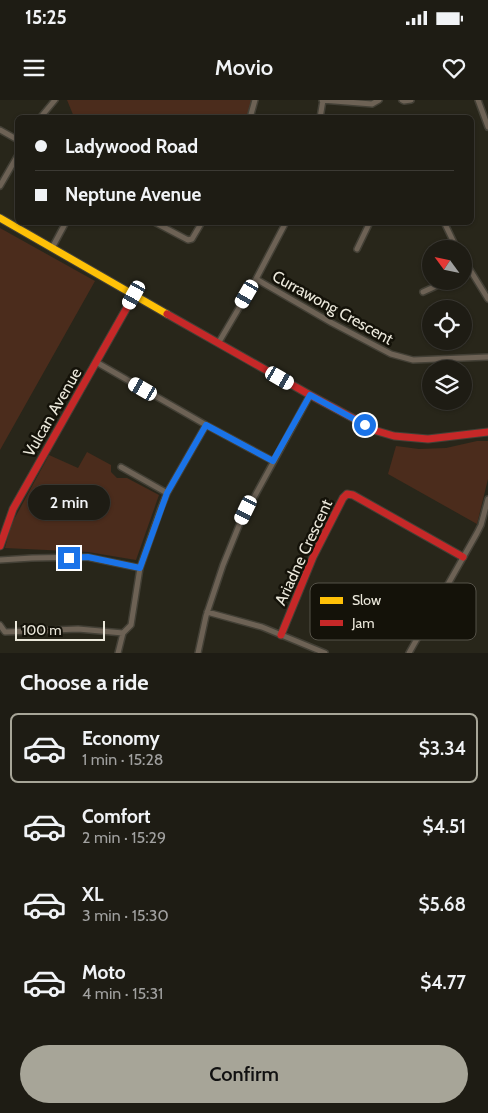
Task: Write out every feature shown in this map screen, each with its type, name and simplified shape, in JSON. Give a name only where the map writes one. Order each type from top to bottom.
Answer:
[{"type":"street","points":[[42,115],[55,100]]},
{"type":"street","points":[[251,115],[255,100]]},
{"type":"street","points":[[320,115],[322,100],[372,104],[379,100]]},
{"type":"street","points":[[402,100],[411,100]]},
{"type":"street","points":[[478,100],[488,127]]},
{"type":"street","points":[[0,130],[15,138]]},
{"type":"street","points":[[0,186],[15,160]]},
{"type":"street","points":[[0,218],[310,395],[377,431],[409,438],[488,432]]},
{"type":"street","points":[[52,248],[64,225]]},
{"type":"street","points":[[160,225],[188,240],[192,239],[200,225]]},
{"type":"street","points":[[219,342],[256,279],[284,225]]},
{"type":"street","points":[[357,248],[368,225]]},
{"type":"street","points":[[445,225],[453,240]]},
{"type":"street","points":[[472,274],[488,299]]},
{"type":"street","name":"Currawong Crescent","points":[[256,279],[391,354],[412,360],[488,357]]},
{"type":"street","points":[[423,292],[427,290]]},
{"type":"street","name":"Vulcan Avenue","points":[[0,546],[13,509],[134,295]]},
{"type":"street","points":[[96,362],[273,461]]},
{"type":"street","points":[[198,653],[207,612],[240,523],[310,395]]},
{"type":"street","points":[[118,653],[123,633],[131,625],[140,568],[167,493],[206,425]]},
{"type":"street","points":[[121,467],[167,493]]},
{"type":"street","name":"Ariadne Crescent","points":[[281,635],[313,556],[343,498],[347,494],[353,495],[463,557]]},
{"type":"street","points":[[448,583],[481,525],[488,499]]},
{"type":"street","points":[[0,560],[88,557],[140,568]]},
{"type":"street","points":[[207,612],[262,627],[325,653]]},
{"type":"street","points":[[1,627],[5,632],[78,629],[123,633]]},
{"type":"street","points":[[409,653],[416,640]]},
{"type":"shaded area","points":[[67,100],[255,100],[251,115],[73,115]]},
{"type":"shaded area","points":[[0,228],[95,281],[0,450]]},
{"type":"shaded area","points":[[477,441],[488,441],[488,479],[477,524],[388,474],[396,446],[419,449],[446,448]]},
{"type":"shaded area","points":[[87,452],[111,465],[111,472],[117,478],[127,478],[159,495],[136,560],[88,552],[5,548],[11,525],[49,455],[78,468]]},
{"type":"traffic: slow","points":[[0,218],[167,314]]},
{"type":"traffic: jam","points":[[0,546],[13,509],[134,295]]},
{"type":"traffic: jam","points":[[167,314],[377,431],[394,436],[428,439],[488,432]]},
{"type":"traffic: jam","points":[[281,635],[313,557],[343,498],[347,494],[353,495],[463,557]]},
{"type":"route","points":[[69,558],[88,557],[140,568],[167,493],[206,425],[273,461],[310,395],[365,425]]}]
